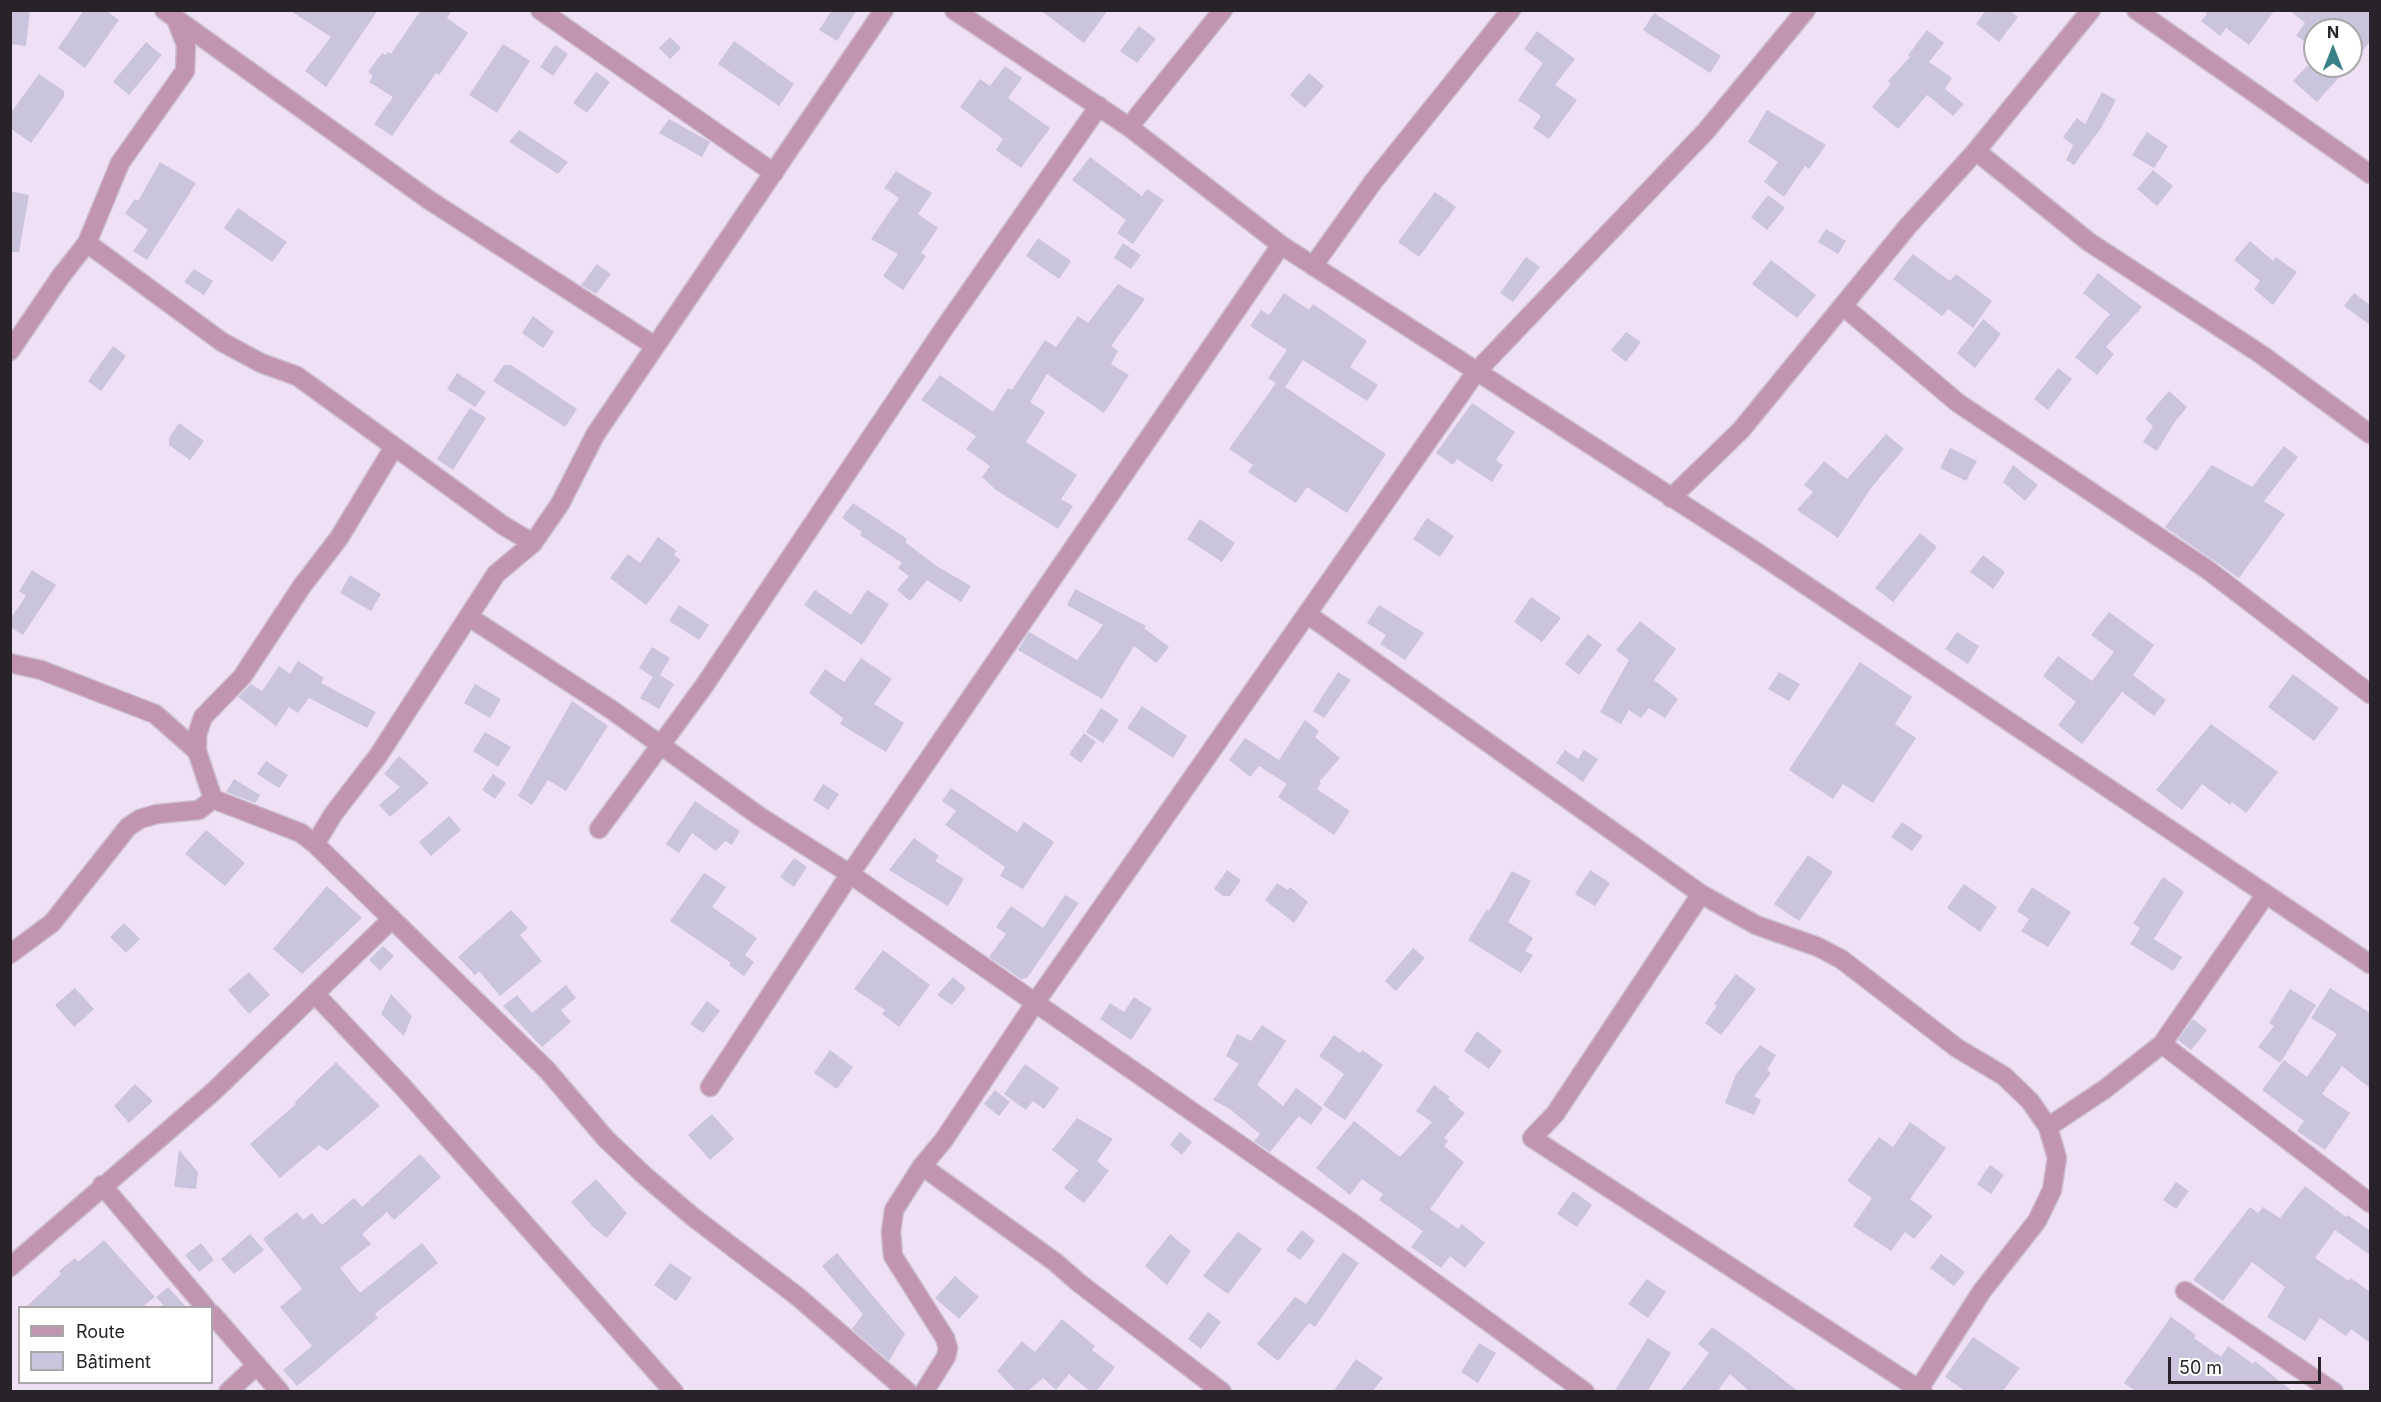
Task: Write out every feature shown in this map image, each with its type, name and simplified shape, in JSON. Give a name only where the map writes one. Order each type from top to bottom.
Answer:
[{"type":"street","points":[[540,10],[774,173]]},
{"type":"street","points":[[315,844],[334,813],[378,756],[496,574],[533,543],[560,504],[595,435],[884,10]]},
{"type":"street","points":[[954,10],[1129,127],[1281,245],[1752,549],[2370,964]]},
{"type":"street","points":[[1129,127],[1223,10]]},
{"type":"street","points":[[1313,266],[1373,182],[1511,10]]},
{"type":"street","points":[[924,1392],[946,1357],[948,1348],[945,1338],[893,1256],[891,1232],[894,1210],[922,1166],[968,1105],[1035,1003],[1476,372],[1706,131],[1806,10]]},
{"type":"street","points":[[1671,498],[1742,430],[1908,225],[1976,151],[2091,10]]},
{"type":"street","points":[[2136,10],[2370,174]]},
{"type":"street","points":[[170,15],[429,200],[656,345]]},
{"type":"street","points":[[10,351],[61,276],[87,243],[120,163],[185,71],[186,45],[170,15]]},
{"type":"street","points":[[599,830],[662,746],[951,317],[1099,106]]},
{"type":"street","points":[[1976,151],[2089,242],[2262,355],[2370,434]]},
{"type":"street","points":[[87,243],[222,342],[261,363],[297,376],[504,526],[533,543]]},
{"type":"street","points":[[710,1087],[850,874],[1281,245]]},
{"type":"street","points":[[1843,306],[1958,404],[2208,570],[2370,694]]},
{"type":"street","points":[[394,447],[339,538],[302,586],[242,677],[203,717],[196,735],[196,751],[213,799],[301,833],[315,844],[547,1070],[606,1139],[645,1176],[693,1217],[797,1296],[908,1392]]},
{"type":"street","points":[[1307,614],[1701,894],[1756,925],[1818,947],[1840,959],[1957,1048],[2004,1076],[2030,1101],[2048,1127],[2057,1158],[2052,1190],[2037,1221],[1982,1291],[1921,1390],[1532,1138],[1555,1113],[1701,894]]},
{"type":"street","points":[[469,617],[662,746],[759,816],[850,874],[1351,1222],[1564,1386],[1586,1392]]},
{"type":"street","points":[[10,663],[40,669],[155,714],[196,751]]},
{"type":"street","points":[[10,954],[52,923],[128,827],[140,819],[157,814],[199,810],[213,799]]},
{"type":"street","points":[[2048,1127],[2105,1089],[2162,1044],[2265,894]]},
{"type":"street","points":[[10,1266],[213,1092],[391,920]]},
{"type":"street","points":[[315,993],[495,1189],[674,1392]]},
{"type":"street","points":[[2162,1044],[2370,1203]]},
{"type":"street","points":[[922,1166],[1055,1262],[1097,1297],[1222,1392]]},
{"type":"street","points":[[102,1185],[204,1306]]},
{"type":"street","points":[[2186,1291],[2334,1392]]},
{"type":"street","points":[[213,1315],[280,1392]]},
{"type":"street","points":[[228,1392],[257,1365]]},
{"type":"building","points":[[10,10],[30,10],[26,46],[10,44]]},
{"type":"building","points":[[84,10],[105,10],[119,20],[85,68],[58,48]]},
{"type":"building","points":[[289,10],[378,10],[326,87],[305,71],[331,37]]},
{"type":"building","points":[[421,10],[452,10],[447,18],[468,33],[439,75],[436,73],[392,136],[374,124],[393,97],[369,82],[373,76],[368,72],[382,53],[391,54]]},
{"type":"building","points":[[832,10],[857,10],[837,41],[819,30]]},
{"type":"building","points":[[1040,10],[1108,10],[1084,43]]},
{"type":"building","points":[[1986,10],[2009,10],[2018,17],[1999,42],[1976,24]]},
{"type":"building","points":[[2203,10],[2275,10],[2249,45],[2226,28],[2220,36],[2201,21],[2207,14]]},
{"type":"building","points":[[2289,10],[2370,10],[2370,42],[2363,50],[2363,18],[2303,18],[2303,21]]},
{"type":"building","points":[[1654,13],[1721,56],[1710,73],[1643,30]]},
{"type":"building","points":[[1139,26],[1156,39],[1137,63],[1120,51]]},
{"type":"building","points":[[2303,26],[2303,40],[2296,36]]},
{"type":"building","points":[[1927,30],[1944,43],[1929,62],[1952,78],[1945,89],[1964,104],[1953,116],[1927,95],[1898,129],[1872,107],[1891,84],[1888,81],[1910,57],[1908,55]]},
{"type":"building","points":[[1537,31],[1575,59],[1555,85],[1577,100],[1549,139],[1533,128],[1541,116],[1518,100],[1543,63],[1524,49]]},
{"type":"building","points":[[670,37],[681,48],[670,59],[659,48]]},
{"type":"building","points":[[734,41],[794,84],[779,106],[718,64]]},
{"type":"building","points":[[146,42],[162,55],[129,95],[113,82]]},
{"type":"building","points":[[503,44],[530,61],[497,113],[469,95]]},
{"type":"building","points":[[555,45],[568,54],[553,76],[540,67]]},
{"type":"building","points":[[1005,66],[1022,78],[1008,98],[1050,128],[1021,168],[996,150],[1003,139],[960,107],[980,79],[990,86]]},
{"type":"building","points":[[2303,70],[2303,78],[2338,78],[2317,102],[2293,81]]},
{"type":"building","points":[[596,72],[610,82],[587,113],[573,103]]},
{"type":"building","points":[[1309,73],[1324,86],[1305,108],[1290,95]]},
{"type":"building","points":[[39,74],[64,91],[64,97],[31,143],[10,128],[10,114]]},
{"type":"building","points":[[2102,92],[2116,100],[2101,128],[2074,165],[2066,160],[2073,145],[2063,137],[2077,118],[2085,124]]},
{"type":"building","points":[[1767,110],[1826,145],[1809,169],[1805,166],[1784,197],[1764,182],[1778,162],[1748,142]]},
{"type":"building","points":[[669,119],[710,142],[702,157],[659,133]]},
{"type":"building","points":[[519,130],[568,162],[558,174],[509,142]]},
{"type":"building","points":[[2147,132],[2168,146],[2154,168],[2132,155]]},
{"type":"building","points":[[1090,157],[1142,196],[1147,189],[1164,200],[1133,244],[1117,233],[1126,220],[1072,180]]},
{"type":"building","points":[[160,162],[196,183],[147,260],[133,251],[148,230],[125,213],[135,199],[138,201]]},
{"type":"building","points":[[2153,170],[2173,186],[2157,206],[2137,189]]},
{"type":"building","points":[[896,171],[932,193],[918,214],[938,228],[921,253],[926,256],[903,290],[883,276],[898,254],[871,239],[899,198],[884,188]]},
{"type":"building","points":[[10,191],[29,195],[19,252],[10,252]]},
{"type":"building","points":[[1435,192],[1456,207],[1419,257],[1398,242]]},
{"type":"building","points":[[1768,195],[1785,208],[1767,230],[1751,217]]},
{"type":"building","points":[[238,208],[287,242],[272,262],[224,228]]},
{"type":"building","points":[[1826,229],[1846,241],[1838,254],[1818,242]]},
{"type":"building","points":[[1038,238],[1071,261],[1059,279],[1026,256]]},
{"type":"building","points":[[2250,241],[2273,261],[2276,257],[2297,272],[2273,305],[2254,289],[2260,281],[2234,260]]},
{"type":"building","points":[[1123,243],[1141,255],[1131,269],[1114,258]]},
{"type":"building","points":[[1913,254],[1950,281],[1956,274],[1992,301],[1973,328],[1948,309],[1942,316],[1893,279]]},
{"type":"building","points":[[1526,257],[1540,267],[1513,302],[1500,293]]},
{"type":"building","points":[[1771,260],[1816,295],[1797,318],[1752,284]]},
{"type":"building","points":[[597,264],[611,274],[596,294],[581,285]]},
{"type":"building","points":[[194,269],[213,281],[204,295],[184,282]]},
{"type":"building","points":[[2098,273],[2142,307],[2106,347],[2114,354],[2097,375],[2075,357],[2110,314],[2083,293]]},
{"type":"building","points":[[1118,284],[1145,299],[1111,346],[1118,351],[1111,364],[1129,375],[1104,413],[1047,374],[1030,402],[1045,412],[1026,442],[1077,475],[1061,499],[1073,506],[1058,529],[996,490],[982,477],[990,466],[966,449],[976,436],[921,400],[940,375],[993,412],[1008,388],[1012,390],[1045,340],[1056,347],[1078,316],[1088,323]]},
{"type":"building","points":[[1284,293],[1309,310],[1313,304],[1367,341],[1350,367],[1378,385],[1367,401],[1303,360],[1285,387],[1386,454],[1347,513],[1307,487],[1296,503],[1248,472],[1253,465],[1229,449],[1276,383],[1268,378],[1287,350],[1250,326],[1261,310],[1269,315]]},
{"type":"building","points":[[2354,293],[2370,305],[2370,325],[2344,306]]},
{"type":"building","points":[[533,316],[554,332],[543,348],[522,333]]},
{"type":"building","points":[[1983,319],[2001,334],[1975,368],[1957,353]]},
{"type":"building","points":[[1626,332],[1641,342],[1626,362],[1611,350]]},
{"type":"building","points":[[113,346],[126,356],[101,391],[88,381]]},
{"type":"building","points":[[504,365],[511,365],[577,409],[565,427],[493,381]]},
{"type":"building","points":[[2058,368],[2072,379],[2048,410],[2034,399]]},
{"type":"building","points":[[457,373],[486,392],[475,407],[447,389]]},
{"type":"building","points":[[2169,391],[2187,407],[2157,451],[2143,442],[2153,426],[2145,419]]},
{"type":"building","points":[[1472,403],[1515,432],[1496,460],[1503,465],[1492,482],[1457,459],[1453,465],[1436,453]]},
{"type":"building","points":[[470,408],[486,418],[453,470],[437,459]]},
{"type":"building","points":[[179,423],[204,441],[190,460],[169,445],[169,438]]},
{"type":"building","points":[[1886,434],[1904,449],[1871,488],[1838,538],[1797,510],[1813,492],[1804,485],[1824,461],[1847,479]]},
{"type":"building","points":[[2284,446],[2298,457],[2264,501],[2285,514],[2239,578],[2165,527],[2212,465],[2252,487]]},
{"type":"building","points":[[1950,448],[1977,461],[1966,481],[1940,468]]},
{"type":"building","points":[[2013,465],[2038,485],[2025,501],[2003,482]]},
{"type":"building","points":[[853,503],[907,539],[905,542],[938,567],[971,586],[961,602],[927,580],[910,601],[897,590],[909,576],[898,568],[902,563],[860,535],[862,532],[842,518]]},
{"type":"building","points":[[1427,518],[1454,536],[1440,557],[1413,539]]},
{"type":"building","points":[[1200,519],[1235,543],[1222,562],[1187,539]]},
{"type":"building","points":[[1920,533],[1937,547],[1893,602],[1875,588]]},
{"type":"building","points":[[658,537],[677,551],[674,555],[681,560],[646,605],[610,578],[628,554],[640,563]]},
{"type":"building","points":[[1983,555],[2005,572],[1993,589],[1970,572]]},
{"type":"building","points":[[32,570],[56,585],[23,635],[10,627],[10,619],[26,596],[19,591]]},
{"type":"building","points":[[350,575],[381,594],[371,611],[340,593]]},
{"type":"building","points":[[1075,589],[1146,626],[1144,628],[1169,647],[1156,663],[1134,646],[1102,699],[1018,650],[1029,632],[1077,660],[1103,625],[1067,605]]},
{"type":"building","points":[[815,590],[851,615],[867,590],[889,604],[862,645],[804,605]]},
{"type":"building","points":[[1531,597],[1561,618],[1542,642],[1514,622]]},
{"type":"building","points":[[679,605],[709,625],[699,640],[669,621]]},
{"type":"building","points":[[1379,605],[1424,633],[1405,660],[1380,644],[1386,635],[1367,623]]},
{"type":"building","points":[[2109,612],[2154,645],[2133,675],[2166,700],[2154,716],[2122,692],[2082,744],[2058,725],[2076,702],[2043,676],[2058,656],[2092,681],[2114,652],[2091,635]]},
{"type":"building","points":[[1640,621],[1676,649],[1654,680],[1678,699],[1665,718],[1649,708],[1641,718],[1629,710],[1621,724],[1600,712],[1629,660],[1616,650]]},
{"type":"building","points":[[1957,632],[1979,646],[1968,664],[1945,649]]},
{"type":"building","points":[[1588,634],[1602,645],[1579,675],[1565,664]]},
{"type":"building","points":[[652,647],[670,658],[660,675],[674,684],[659,709],[640,698],[653,677],[639,668]]},
{"type":"building","points":[[861,658],[892,679],[874,704],[904,723],[886,752],[840,724],[843,718],[809,693],[825,669],[844,682]]},
{"type":"building","points":[[298,661],[324,678],[321,683],[376,712],[367,728],[309,698],[298,713],[289,707],[276,726],[238,697],[251,684],[262,691],[279,666],[290,674]]},
{"type":"building","points":[[1860,662],[1912,697],[1895,724],[1916,738],[1873,803],[1843,784],[1833,799],[1789,770]]},
{"type":"building","points":[[1338,672],[1351,680],[1324,718],[1313,711]]},
{"type":"building","points":[[1779,672],[1800,684],[1789,701],[1768,689]]},
{"type":"building","points":[[2293,674],[2339,708],[2314,741],[2268,707]]},
{"type":"building","points":[[475,684],[501,699],[490,718],[464,703]]},
{"type":"building","points":[[572,701],[608,726],[566,791],[548,780],[532,805],[518,796]]},
{"type":"building","points":[[1142,706],[1187,736],[1173,758],[1127,728]]},
{"type":"building","points":[[1101,708],[1119,720],[1103,743],[1086,732]]},
{"type":"building","points":[[1305,720],[1319,731],[1315,737],[1340,758],[1319,782],[1321,783],[1317,789],[1350,811],[1334,835],[1278,797],[1287,784],[1259,766],[1250,777],[1229,760],[1245,738],[1279,760]]},
{"type":"building","points":[[2211,724],[2278,772],[2246,813],[2232,802],[2230,805],[2202,784],[2182,810],[2156,790]]},
{"type":"building","points":[[485,732],[511,747],[498,767],[473,751]]},
{"type":"building","points":[[1084,733],[1096,742],[1081,763],[1069,754]]},
{"type":"building","points":[[1565,750],[1578,759],[1584,750],[1598,759],[1583,782],[1556,763]]},
{"type":"building","points":[[399,756],[429,783],[390,817],[379,805],[400,787],[384,774]]},
{"type":"building","points":[[266,761],[288,775],[279,788],[257,774]]},
{"type":"building","points":[[493,774],[506,783],[495,799],[482,790]]},
{"type":"building","points":[[234,779],[260,795],[255,803],[226,792]]},
{"type":"building","points":[[823,784],[839,794],[828,810],[813,800]]},
{"type":"building","points":[[951,788],[1017,832],[1024,822],[1054,842],[1023,889],[1000,876],[1005,867],[945,825],[956,811],[942,801]]},
{"type":"building","points":[[695,801],[740,831],[732,845],[725,841],[716,851],[692,833],[679,853],[666,844]]},
{"type":"building","points":[[449,816],[461,830],[431,856],[419,842]]},
{"type":"building","points":[[1902,822],[1923,836],[1912,851],[1891,837]]},
{"type":"building","points":[[206,830],[245,863],[225,886],[185,854]]},
{"type":"building","points":[[914,838],[939,856],[935,861],[964,879],[948,906],[889,870]]},
{"type":"building","points":[[1808,855],[1833,872],[1799,921],[1774,904]]},
{"type":"building","points":[[794,858],[807,867],[794,887],[780,877]]},
{"type":"building","points":[[1227,870],[1241,880],[1230,896],[1223,896],[1214,889]]},
{"type":"building","points":[[1590,870],[1610,883],[1595,906],[1575,894]]},
{"type":"building","points":[[1512,871],[1531,881],[1508,922],[1533,938],[1525,951],[1533,955],[1521,973],[1468,940],[1487,909],[1489,911]]},
{"type":"building","points":[[704,873],[726,887],[712,907],[757,938],[745,955],[754,962],[744,976],[729,965],[731,963],[670,921]]},
{"type":"building","points":[[2163,877],[2184,892],[2154,939],[2182,957],[2173,971],[2130,944],[2140,928],[2133,923]]},
{"type":"building","points":[[1277,883],[1288,890],[1290,887],[1308,902],[1294,923],[1265,900]]},
{"type":"building","points":[[1964,884],[1997,907],[1980,932],[1947,908]]},
{"type":"building","points":[[327,886],[362,918],[302,974],[273,949]]},
{"type":"building","points":[[2032,887],[2071,912],[2048,947],[2021,931],[2029,919],[2017,911]]},
{"type":"building","points":[[1065,895],[1079,903],[1027,978],[1021,979],[989,957],[1006,934],[996,927],[1011,906],[1043,928]]},
{"type":"building","points":[[511,910],[528,928],[520,935],[542,961],[500,996],[479,971],[475,975],[458,957]]},
{"type":"building","points":[[124,923],[140,939],[126,953],[110,937]]},
{"type":"building","points":[[383,946],[394,956],[380,971],[369,960]]},
{"type":"building","points":[[1413,948],[1425,958],[1396,991],[1385,981]]},
{"type":"building","points":[[883,950],[930,985],[899,1027],[882,1014],[885,1010],[854,989]]},
{"type":"building","points":[[249,972],[270,995],[249,1014],[228,990]]},
{"type":"building","points":[[1736,974],[1756,989],[1721,1035],[1705,1023],[1717,1006],[1714,1004]]},
{"type":"building","points":[[953,977],[966,988],[952,1005],[937,995]]},
{"type":"building","points":[[566,985],[576,998],[561,1010],[571,1022],[542,1047],[503,1006],[517,995],[532,1013]]},
{"type":"building","points":[[75,988],[94,1009],[74,1027],[55,1005]]},
{"type":"building","points":[[2330,988],[2370,1013],[2370,1088],[2342,1066],[2322,1094],[2350,1113],[2325,1150],[2297,1131],[2304,1121],[2262,1090],[2284,1060],[2307,1077],[2337,1034],[2311,1018]]},
{"type":"building","points":[[2290,989],[2316,1005],[2280,1063],[2258,1047],[2274,1026],[2269,1023]]},
{"type":"building","points":[[391,994],[412,1016],[404,1036],[381,1014]]},
{"type":"building","points":[[1134,997],[1152,1009],[1131,1040],[1100,1019],[1110,1003],[1124,1012]]},
{"type":"building","points":[[707,1001],[720,1011],[703,1033],[690,1024]]},
{"type":"building","points":[[2193,1019],[2207,1030],[2191,1050],[2178,1040]]},
{"type":"building","points":[[1262,1025],[1286,1041],[1257,1085],[1283,1106],[1296,1088],[1323,1108],[1311,1125],[1299,1116],[1270,1152],[1254,1141],[1260,1134],[1230,1109],[1213,1100],[1239,1064],[1226,1056],[1237,1034],[1251,1041]]},
{"type":"building","points":[[1477,1031],[1502,1051],[1489,1069],[1464,1051]]},
{"type":"building","points":[[1334,1035],[1360,1053],[1362,1050],[1383,1065],[1345,1120],[1323,1105],[1344,1074],[1319,1056]]},
{"type":"building","points":[[1760,1045],[1776,1055],[1767,1070],[1771,1073],[1754,1096],[1761,1100],[1754,1115],[1725,1103],[1736,1074]]},
{"type":"building","points":[[830,1050],[853,1067],[837,1089],[814,1073]]},
{"type":"building","points":[[336,1062],[380,1106],[327,1151],[319,1145],[280,1178],[250,1144],[296,1104],[295,1102]]},
{"type":"building","points":[[1025,1064],[1059,1088],[1044,1109],[1033,1101],[1026,1110],[1004,1094]]},
{"type":"building","points":[[135,1084],[153,1101],[129,1123],[114,1106]]},
{"type":"building","points":[[1434,1085],[1450,1097],[1448,1099],[1465,1113],[1444,1138],[1448,1141],[1444,1146],[1464,1162],[1430,1209],[1458,1229],[1462,1224],[1485,1243],[1465,1268],[1450,1256],[1441,1268],[1411,1247],[1423,1231],[1379,1200],[1383,1194],[1362,1179],[1350,1195],[1316,1168],[1354,1121],[1400,1157],[1432,1122],[1416,1111]]},
{"type":"building","points":[[995,1090],[1010,1102],[999,1116],[984,1104]]},
{"type":"building","points":[[712,1114],[734,1139],[710,1160],[688,1135]]},
{"type":"building","points":[[1077,1118],[1113,1139],[1097,1161],[1109,1171],[1084,1203],[1064,1188],[1078,1170],[1052,1150]]},
{"type":"building","points":[[1910,1122],[1946,1148],[1910,1199],[1933,1216],[1914,1239],[1905,1232],[1891,1251],[1853,1226],[1872,1198],[1847,1181],[1879,1137],[1893,1147]]},
{"type":"building","points":[[1180,1132],[1192,1142],[1182,1155],[1170,1145]]},
{"type":"building","points":[[179,1150],[198,1172],[196,1189],[174,1187]]},
{"type":"building","points":[[420,1154],[441,1177],[394,1220],[387,1212],[362,1234],[371,1244],[340,1268],[360,1293],[422,1243],[438,1263],[375,1314],[378,1318],[297,1386],[283,1370],[312,1346],[280,1307],[302,1289],[263,1239],[297,1212],[303,1220],[312,1213],[322,1225],[354,1198],[362,1207]]},
{"type":"building","points":[[1990,1165],[2004,1175],[1991,1194],[1977,1184]]},
{"type":"building","points":[[596,1179],[627,1213],[607,1238],[593,1227],[571,1202]]},
{"type":"building","points":[[2176,1182],[2189,1191],[2176,1209],[2163,1200]]},
{"type":"building","points":[[2305,1186],[2346,1217],[2348,1215],[2370,1231],[2370,1255],[2335,1230],[2315,1258],[2349,1281],[2351,1278],[2370,1292],[2370,1343],[2351,1329],[2346,1336],[2320,1318],[2305,1341],[2267,1317],[2285,1287],[2252,1262],[2223,1301],[2193,1280],[2250,1207],[2258,1213],[2263,1207],[2280,1218]]},
{"type":"building","points":[[1573,1191],[1592,1205],[1577,1227],[1557,1214]]},
{"type":"building","points":[[1302,1230],[1315,1241],[1300,1260],[1286,1250]]},
{"type":"building","points":[[1238,1232],[1262,1249],[1228,1294],[1203,1276]]},
{"type":"building","points":[[250,1234],[264,1250],[234,1274],[221,1259]]},
{"type":"building","points":[[1170,1234],[1191,1251],[1167,1285],[1145,1266]]},
{"type":"building","points":[[104,1240],[155,1297],[144,1306],[27,1306],[61,1274],[59,1271],[75,1258],[78,1262]]},
{"type":"building","points":[[201,1243],[214,1260],[199,1272],[185,1255]]},
{"type":"building","points":[[1343,1252],[1359,1263],[1315,1327],[1309,1323],[1278,1361],[1257,1344],[1295,1297],[1306,1304]]},
{"type":"building","points":[[837,1253],[905,1334],[889,1361],[852,1329],[863,1314],[822,1266]]},
{"type":"building","points":[[1941,1254],[1965,1272],[1954,1286],[1930,1268]]},
{"type":"building","points":[[670,1263],[692,1278],[676,1301],[654,1285]]},
{"type":"building","points":[[955,1276],[979,1297],[959,1319],[935,1298]]},
{"type":"building","points":[[1647,1279],[1666,1292],[1648,1318],[1628,1304]]},
{"type":"building","points":[[168,1287],[185,1306],[164,1306],[156,1297]]},
{"type":"building","points":[[1208,1312],[1221,1322],[1201,1349],[1188,1339]]},
{"type":"building","points":[[2171,1317],[2196,1335],[2194,1338],[2221,1357],[2228,1346],[2253,1364],[2255,1361],[2293,1392],[2137,1392],[2124,1383]]},
{"type":"building","points":[[1062,1319],[1095,1346],[1092,1350],[1115,1367],[1096,1392],[1091,1392],[1069,1374],[1056,1390],[1043,1378],[1027,1392],[1017,1392],[997,1371],[1022,1341],[1035,1352]]},
{"type":"building","points":[[1712,1327],[1799,1392],[1750,1392],[1730,1374],[1717,1392],[1680,1392],[1709,1353],[1698,1344]]},
{"type":"building","points":[[1973,1337],[2020,1368],[2002,1392],[1966,1392],[1945,1377]]},
{"type":"building","points":[[1648,1338],[1671,1353],[1647,1392],[1614,1392]]},
{"type":"building","points":[[1479,1343],[1496,1353],[1478,1383],[1461,1372]]},
{"type":"building","points":[[1356,1359],[1383,1378],[1372,1392],[1333,1392]]}]
